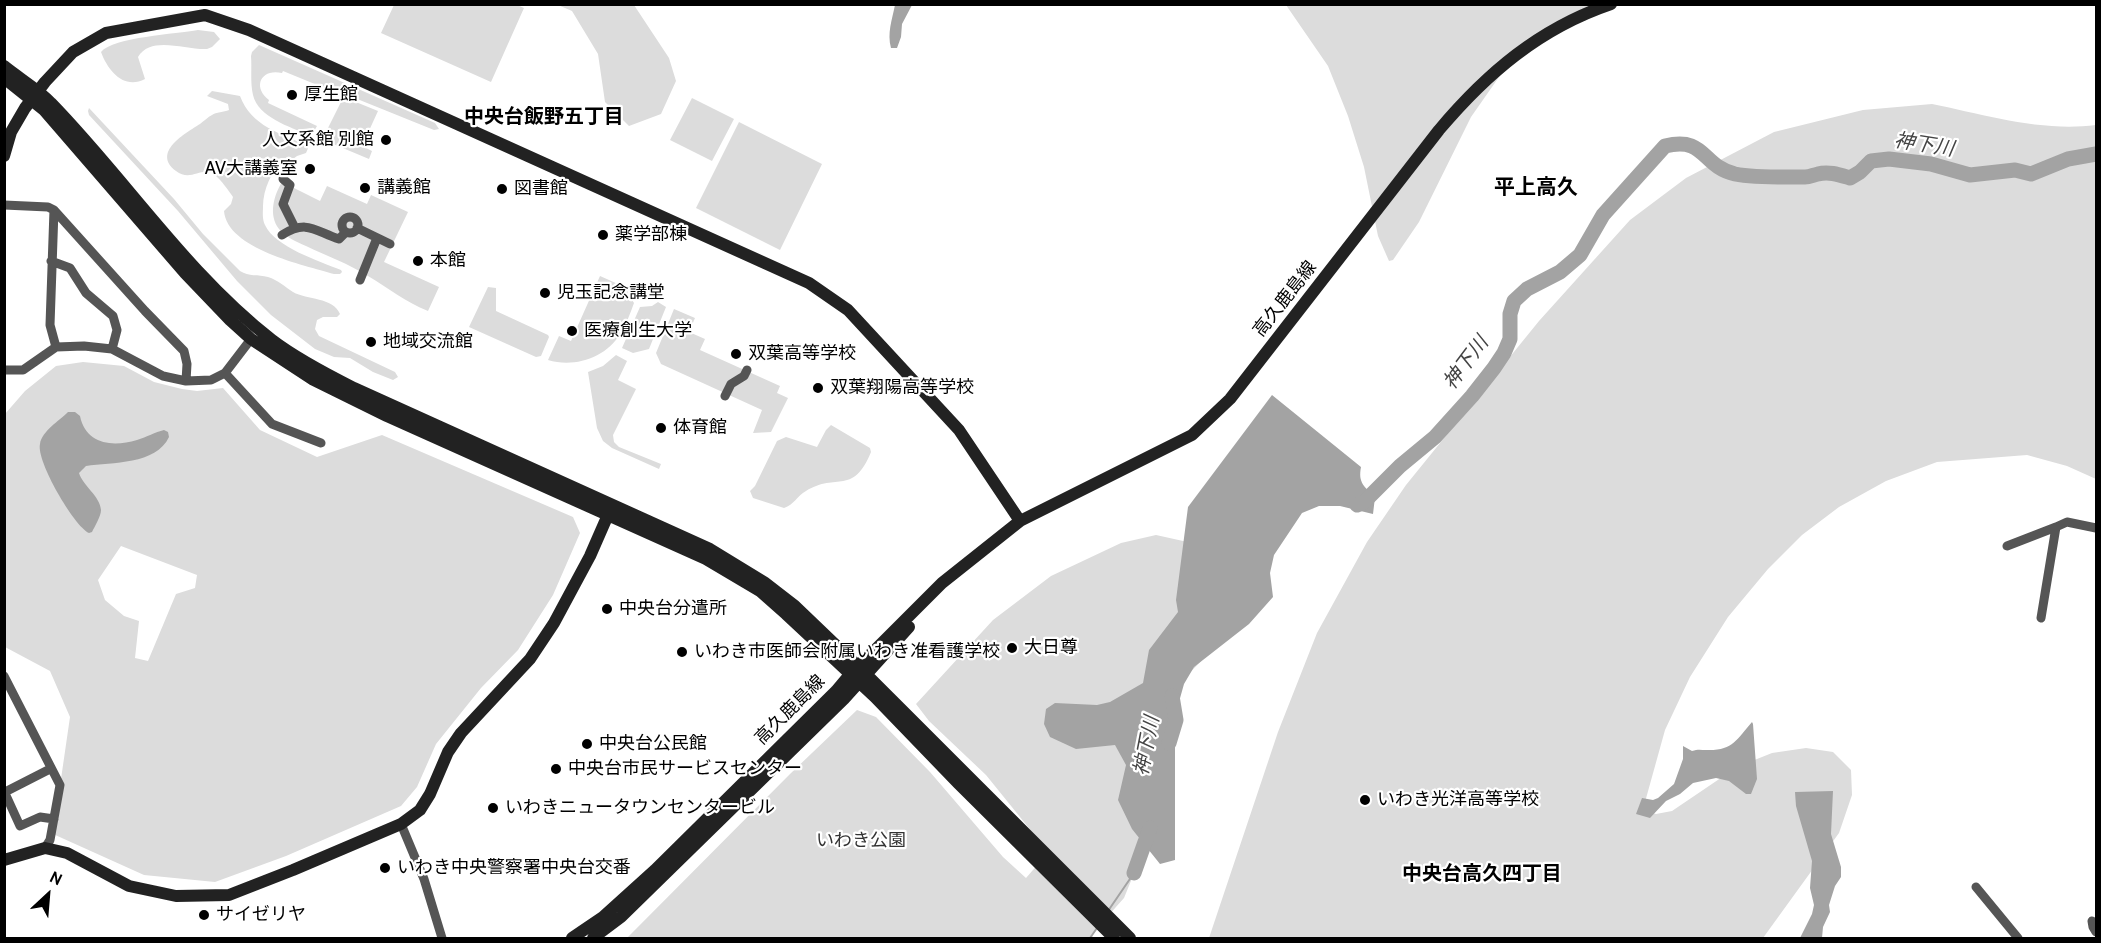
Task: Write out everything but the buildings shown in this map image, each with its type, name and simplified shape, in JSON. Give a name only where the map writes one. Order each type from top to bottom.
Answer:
[{"type":"street","name":"高久鹿島線","points":[[594,939],[661,879],[942,583],[970,559],[1020,521],[1192,435],[1209,421],[1230,399],[1433,137],[1465,100],[1502,64],[1530,45],[1562,26],[1611,4]]},
{"type":"street","points":[[4,156],[11,132],[35,95],[73,52],[106,33],[205,15],[249,30],[809,283],[848,310],[959,430],[1020,521]]},
{"type":"street","points":[[4,66],[35,95],[44,110],[185,273],[251,339],[312,379],[365,406],[610,510],[710,549],[737,564],[795,606],[858,674],[1130,939]]},
{"type":"street","points":[[4,78],[51,103],[194,266],[236,309],[273,341],[325,374],[610,510]]},
{"type":"street","points":[[283,179],[290,185],[283,204],[295,228]]},
{"type":"street","points":[[4,205],[48,207],[54,210],[184,351],[187,364],[186,381]]},
{"type":"street","points":[[54,210],[50,325],[56,347]]},
{"type":"street","points":[[346,232],[342,225],[346,218],[351,217],[356,220],[357,228]]},
{"type":"street","points":[[282,234],[307,226],[339,238],[346,232],[353,232],[357,228]]},
{"type":"street","points":[[357,228],[390,244]]},
{"type":"street","points":[[360,280],[377,238]]},
{"type":"street","points":[[51,261],[70,268],[86,293],[113,316],[117,330],[112,349]]},
{"type":"street","points":[[4,370],[22,370],[56,347],[84,346],[112,349],[163,376],[186,381],[211,380],[225,373],[251,339]]},
{"type":"street","points":[[725,396],[731,384],[744,376],[747,370]]},
{"type":"street","points":[[225,373],[272,424],[321,443]]},
{"type":"street","points":[[4,860],[45,849],[67,853],[129,886],[176,896],[229,895],[401,824],[420,810],[430,794],[448,752],[460,733],[530,659],[554,623],[590,556],[610,510]]},
{"type":"street","points":[[2007,546],[2067,522],[2097,528]]},
{"type":"street","points":[[2041,618],[2056,527]]},
{"type":"street","name":"高久鹿島線","points":[[572,939],[603,917],[655,870],[827,699],[858,674]]},
{"type":"street","points":[[858,674],[875,697],[958,783],[1114,939]]},
{"type":"street","points":[[4,676],[60,785],[50,840],[45,849]]},
{"type":"street","points":[[50,769],[5,791],[20,826],[40,817],[54,819]]},
{"type":"street","points":[[401,824],[424,879],[441,939]]},
{"type":"street","points":[[1976,887],[2018,939]]},
{"type":"street","points":[[2092,921],[2097,932]]},
{"type":"green space","points":[[394,5],[517,5],[524,8],[491,82],[381,33]]},
{"type":"green space","points":[[558,5],[634,5],[669,58],[676,81],[661,114],[629,126],[605,102],[598,54],[572,11]]},
{"type":"green space","points":[[1286,5],[1620,5],[1605,9],[1530,48],[1499,77],[1471,117],[1419,222],[1393,260],[1389,261],[1378,236],[1364,167],[1348,116],[1328,66]]},
{"type":"green space","points":[[198,30],[214,32],[220,39],[207,49],[160,45],[144,50],[138,57],[145,79],[137,82],[124,80],[112,72],[101,52],[118,43],[131,40]]},
{"type":"green space","points":[[259,45],[435,123],[439,129],[434,130],[283,71],[282,73],[269,73],[264,76],[260,84],[261,90],[269,100],[268,103],[317,126],[309,135],[284,125],[261,109],[253,95],[251,56]]},
{"type":"green space","points":[[212,91],[240,96],[251,115],[259,122],[309,146],[306,153],[289,162],[282,159],[275,169],[265,193],[263,220],[270,233],[278,240],[310,258],[341,270],[340,274],[287,260],[252,245],[238,236],[228,224],[224,211],[231,204],[233,197],[218,177],[210,172],[181,174],[169,164],[167,157],[173,144],[214,114],[229,110],[228,104],[207,96]]},
{"type":"green space","points":[[346,98],[378,111],[362,146],[372,151],[369,159],[326,141],[326,132],[342,100]]},
{"type":"green space","points":[[692,98],[734,119],[712,161],[670,140]]},
{"type":"green space","points":[[1932,104],[2034,124],[2075,127],[2096,125],[2096,479],[2067,466],[2027,455],[1937,462],[1886,481],[1839,507],[1802,535],[1768,569],[1728,617],[1690,677],[1665,730],[1645,802],[1647,811],[1656,814],[1672,811],[1737,767],[1772,753],[1806,748],[1833,752],[1851,770],[1852,795],[1839,833],[1763,938],[1209,938],[1278,732],[1317,633],[1367,542],[1406,485],[1539,321],[1630,220],[1686,178],[1774,132],[1863,110]]},
{"type":"green space","points":[[89,108],[174,199],[203,234],[240,271],[272,278],[299,295],[332,305],[340,314],[337,317],[323,317],[317,320],[315,329],[319,336],[395,372],[398,377],[393,380],[373,372],[350,358],[334,357],[315,349],[271,315],[237,281],[178,211],[89,115]]},
{"type":"green space","points":[[739,122],[822,164],[780,250],[696,208]]},
{"type":"green space","points":[[282,182],[320,201],[327,186],[367,204],[371,195],[408,212],[384,262],[439,287],[428,311],[361,272],[295,241],[282,232],[276,223],[273,211]]},
{"type":"green space","points":[[600,276],[627,288],[634,303],[622,331],[606,349],[588,359],[568,363],[548,360],[559,336],[571,341]]},
{"type":"green space","points":[[488,287],[496,288],[496,311],[548,335],[541,356],[536,357],[469,327]]},
{"type":"green space","points":[[658,302],[666,307],[649,349],[633,353],[622,348],[640,307],[652,306]]},
{"type":"green space","points":[[674,309],[695,318],[689,332],[705,339],[700,350],[780,386],[777,393],[788,398],[771,432],[753,433],[762,410],[661,364],[656,353]]},
{"type":"green space","points":[[616,355],[627,361],[618,380],[636,389],[613,435],[614,442],[619,447],[661,464],[659,469],[612,448],[603,441],[597,428],[588,372],[603,366]]},
{"type":"green space","points":[[83,362],[124,366],[154,382],[182,389],[197,391],[223,388],[260,430],[317,457],[382,435],[573,517],[580,533],[553,595],[518,650],[481,688],[436,744],[417,787],[401,806],[286,856],[215,882],[144,875],[53,834],[70,717],[50,671],[5,647],[5,414],[25,391],[56,366]],"holes":[[[121,546],[197,575],[195,588],[176,594],[148,661],[135,658],[139,621],[124,616],[105,600],[98,580]]]},
{"type":"green space","points":[[831,425],[870,448],[871,452],[858,474],[851,479],[817,486],[803,493],[784,508],[753,498],[750,491],[755,486],[777,441],[786,437],[817,447]]},
{"type":"green space","name":"いわき公園","points":[[1156,535],[1192,543],[1214,648],[1166,697],[1139,830],[1137,866],[1124,898],[1091,935],[1094,938],[627,938],[857,710],[876,717],[930,772],[1003,857],[1026,878],[1046,855],[1041,843],[986,775],[929,721],[916,704],[993,620],[1051,576],[1121,543]]},
{"type":"water","points":[[895,5],[912,5],[902,24],[897,48],[891,48],[890,32]]},
{"type":"water","points":[[1272,395],[1361,467],[1361,481],[1375,497],[1373,514],[1340,506],[1319,506],[1302,513],[1274,555],[1270,573],[1273,597],[1249,624],[1194,667],[1184,684],[1175,716],[1175,860],[1160,864],[1132,829],[1118,800],[1126,765],[1115,745],[1076,749],[1050,737],[1044,724],[1046,709],[1055,703],[1097,705],[1110,702],[1143,683],[1149,650],[1178,612],[1176,600],[1188,507]]},
{"type":"water","points":[[68,412],[75,412],[80,416],[88,433],[102,442],[128,442],[164,430],[168,432],[169,437],[163,446],[144,457],[86,466],[79,473],[98,500],[101,510],[92,532],[89,533],[74,519],[57,492],[40,452],[41,439],[51,426]]},
{"type":"water","points":[[1752,722],[1757,779],[1751,794],[1746,794],[1729,781],[1716,778],[1693,783],[1680,794],[1666,801],[1650,818],[1636,814],[1642,798],[1653,800],[1658,798],[1674,784],[1683,759],[1683,746],[1692,751],[1722,749],[1738,739]]},
{"type":"water","points":[[1833,791],[1831,834],[1841,867],[1841,877],[1835,886],[1829,905],[1830,912],[1823,927],[1822,938],[1800,938],[1814,905],[1810,888],[1812,861],[1796,806],[1795,792]]},
{"type":"waterway","name":"神下川","points":[[1357,505],[1364,502],[1400,466],[1435,437],[1472,396],[1504,353],[1510,339],[1510,314],[1514,301],[1527,289],[1560,272],[1580,255],[1603,215],[1665,146],[1688,145],[1696,148],[1724,170],[1735,174],[1769,177],[1807,177],[1826,173],[1850,178],[1871,161],[1889,159],[1931,164],[1970,175],[2015,170],[2031,174],[2068,159],[2096,154]]},
{"type":"waterway","name":"神下川","points":[[1169,743],[1176,720],[1172,696]]},
{"type":"waterway","name":"神下川","points":[[1134,873],[1150,828]]},
{"type":"waterway","points":[[1108,911],[1134,873]]},
{"type":"waterway","points":[[1090,938],[1097,928]]},
{"type":"place","name":"厚生館","points":[[292,95]]},
{"type":"place","name":"人文系館 別館","points":[[386,140]]},
{"type":"place","name":"AV大講義室","points":[[310,169]]},
{"type":"place","name":"講義館","points":[[365,188]]},
{"type":"place","name":"図書館","points":[[502,189]]},
{"type":"place","name":"薬学部棟","points":[[603,235]]},
{"type":"place","name":"本館","points":[[418,261]]},
{"type":"place","name":"児玉記念講堂","points":[[545,293]]},
{"type":"place","name":"医療創生大学","points":[[572,331]]},
{"type":"place","name":"地域交流館","points":[[371,342]]},
{"type":"place","name":"双葉高等学校","points":[[736,354]]},
{"type":"place","name":"双葉翔陽高等学校","points":[[818,388]]},
{"type":"place","name":"体育館","points":[[661,428]]},
{"type":"place","name":"中央台分遣所","points":[[607,609]]},
{"type":"place","name":"大日尊","points":[[1012,648]]},
{"type":"place","name":"いわき市医師会附属いわき准看護学校","points":[[682,652]]},
{"type":"place","name":"中央台公民館","points":[[587,744]]},
{"type":"place","name":"中央台市民サービスセンター","points":[[556,769]]},
{"type":"place","name":"いわき光洋高等学校","points":[[1365,800]]},
{"type":"place","name":"いわきニュータウンセンタービル","points":[[493,808]]},
{"type":"place","name":"いわき中央警察署中央台交番","points":[[385,868]]},
{"type":"place","name":"サイゼリヤ","points":[[204,915]]},
{"type":"district","name":"中央台飯野五丁目","points":[[544,117]]},
{"type":"district","name":"平上高久","points":[[1536,188]]},
{"type":"district","name":"中央台高久四丁目","points":[[1482,874]]}]
